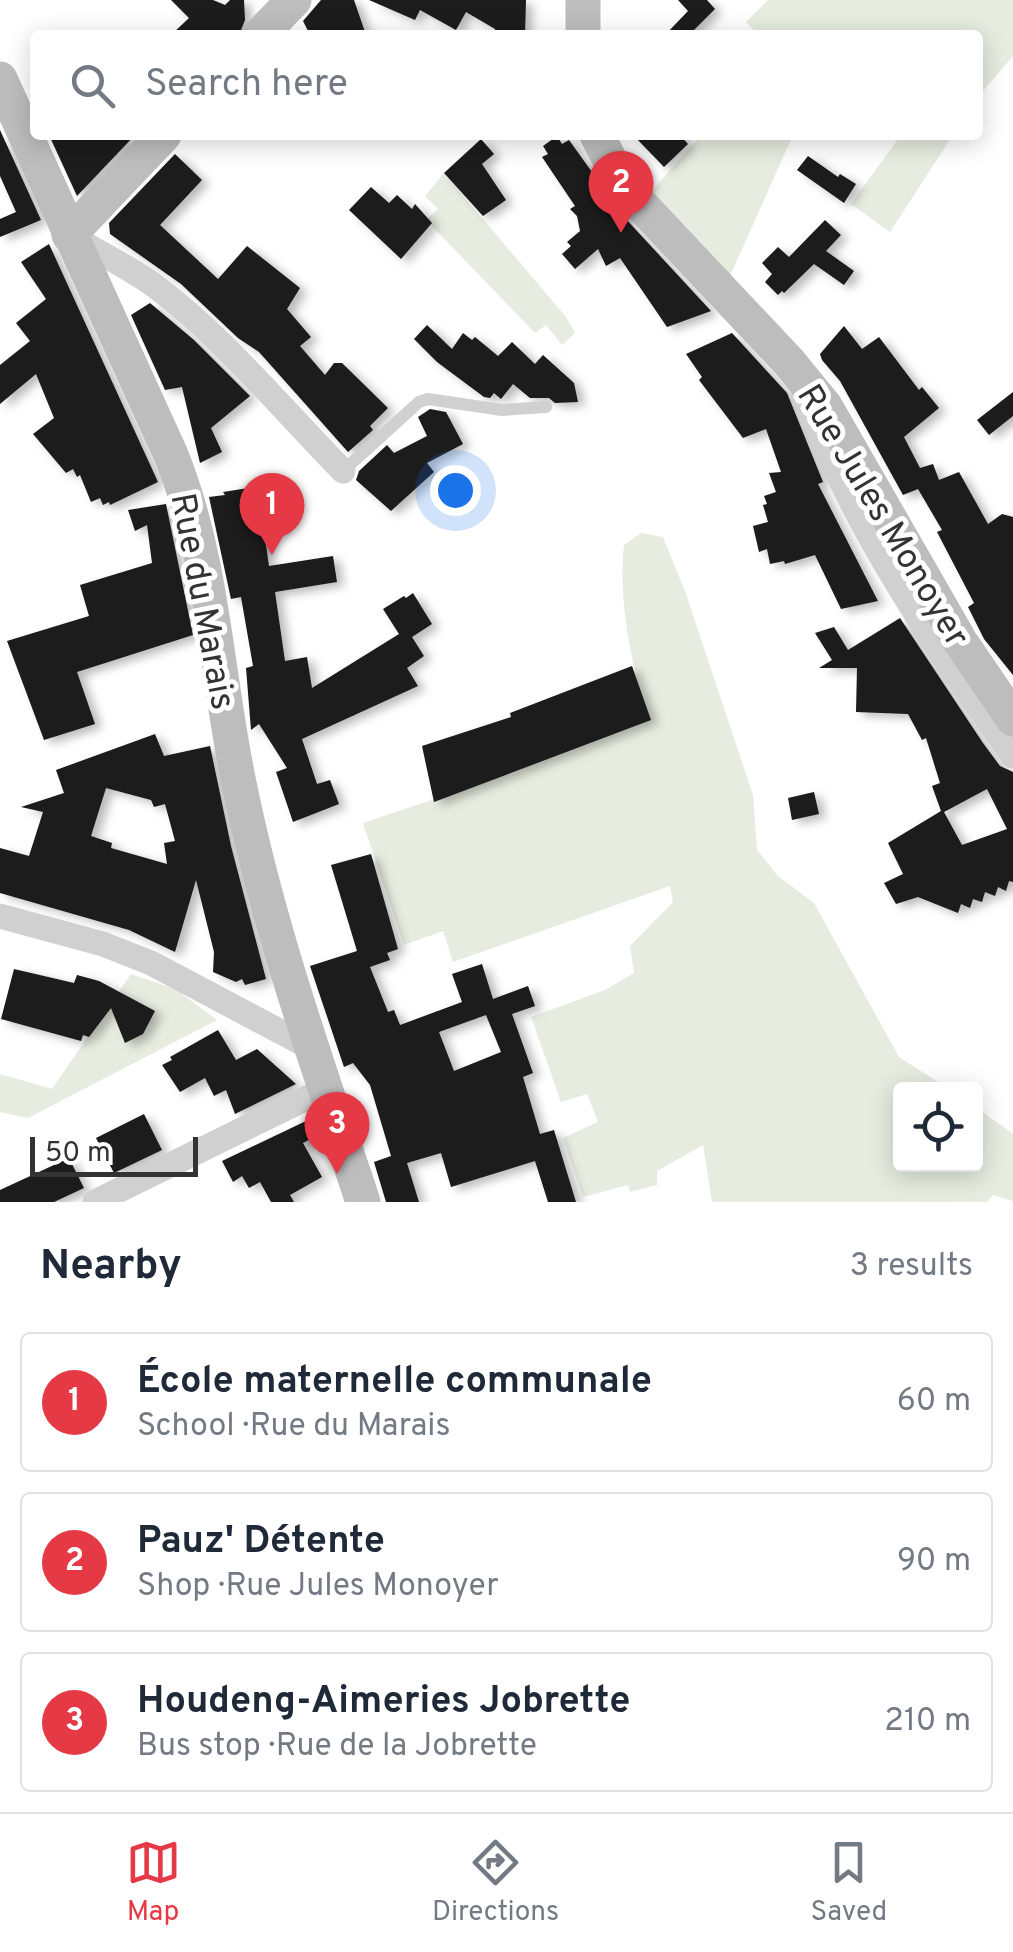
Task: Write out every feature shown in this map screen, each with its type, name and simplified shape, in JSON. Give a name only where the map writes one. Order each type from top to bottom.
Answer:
[{"type":"street","points":[[265,30],[294,0]]},
{"type":"street","points":[[583,0],[583,30]]},
{"type":"street","name":"Rue du Marais","points":[[0,79],[192,508],[256,868],[282,964],[314,1048],[363,1202]]},
{"type":"street","points":[[159,140],[68,235],[153,284],[188,314],[342,471]]},
{"type":"street","name":"Rue Jules Monoyer","points":[[600,140],[620,178],[641,205],[789,362],[825,406],[960,641],[1013,719]]},
{"type":"street","name":"Rue Jules Monoyer","points":[[789,362],[819,435],[899,587],[1013,756]]},
{"type":"street","points":[[0,916],[103,944],[151,962],[314,1048]]},
{"type":"street","points":[[95,1202],[326,1088]]},
{"type":"lane","points":[[342,471],[428,399],[502,410],[546,407]]},
{"type":"shaded area","points":[[768,0],[1013,0],[1013,56],[983,91],[983,30],[754,30],[746,22]]},
{"type":"shaded area","points":[[697,140],[791,140],[730,276],[650,193]]},
{"type":"shaded area","points":[[897,140],[950,140],[890,232],[851,204]]},
{"type":"shaded area","points":[[444,173],[566,317],[575,333],[562,345],[546,325],[535,333],[426,220],[438,209],[425,196]]},
{"type":"shaded area","points":[[641,533],[663,537],[753,795],[757,850],[778,876],[814,903],[899,1057],[938,1082],[893,1082],[893,1172],[983,1172],[983,1112],[1013,1134],[1013,1201],[993,1195],[987,1202],[712,1202],[703,1145],[657,1171],[657,1185],[630,1192],[628,1185],[583,1197],[563,1138],[598,1122],[587,1094],[561,1102],[531,1017],[605,990],[634,973],[630,946],[673,902],[670,886],[453,962],[443,931],[404,945],[363,823],[523,769],[522,764],[647,717],[624,610],[624,545]]},
{"type":"shaded area","points":[[131,974],[175,989],[217,1020],[28,1118],[0,1112],[0,1074],[52,1089]]},
{"type":"building","points":[[171,0],[213,0],[225,5],[230,0],[244,0],[241,30],[176,30],[189,18]]},
{"type":"building","points":[[321,0],[354,0],[364,30],[308,30],[303,21]]},
{"type":"building","points":[[369,0],[526,0],[525,30],[495,30],[466,12],[456,30],[420,10],[415,20]]},
{"type":"building","points":[[678,0],[707,0],[715,9],[694,30],[670,30],[688,11]]},
{"type":"building","points":[[0,130],[41,220],[0,237],[0,219],[16,212],[0,176]]},
{"type":"building","points":[[51,140],[130,140],[77,196]]},
{"type":"building","points":[[482,140],[494,154],[482,164],[506,200],[483,216],[444,173]]},
{"type":"building","points":[[551,140],[562,144],[569,140],[625,218],[711,311],[667,327],[620,258],[606,266],[598,249],[575,269],[562,254],[571,246],[567,242],[580,231],[577,216],[570,209],[575,206],[542,157],[548,154],[543,146]]},
{"type":"building","points":[[638,140],[684,140],[688,144],[664,167]]},
{"type":"building","points":[[175,154],[202,180],[160,225],[218,279],[247,246],[300,288],[287,309],[311,337],[300,346],[325,375],[334,363],[342,363],[388,408],[370,426],[373,430],[348,452],[259,352],[238,338],[181,284],[110,234],[109,223]]},
{"type":"building","points":[[808,156],[838,177],[840,174],[856,184],[844,203],[797,170]]},
{"type":"building","points":[[371,187],[389,203],[397,195],[412,209],[415,204],[432,223],[401,259],[349,210]]},
{"type":"building","points":[[825,220],[841,235],[826,251],[854,271],[844,285],[814,264],[778,295],[765,282],[772,274],[762,263],[778,247],[789,257]]},
{"type":"building","points":[[49,244],[158,482],[110,505],[103,505],[100,498],[91,502],[80,475],[77,477],[73,469],[66,473],[33,434],[54,418],[36,374],[0,404],[0,365],[30,341],[16,323],[46,299],[21,262]]},
{"type":"building","points":[[150,303],[250,396],[211,428],[222,452],[200,463],[182,387],[165,390],[131,315]]},
{"type":"building","points":[[427,325],[452,349],[463,333],[472,340],[475,337],[498,356],[512,342],[535,364],[543,355],[574,383],[578,402],[530,398],[513,384],[501,399],[494,393],[490,398],[484,397],[437,362],[414,339]]},
{"type":"building","points":[[844,326],[862,349],[879,337],[919,390],[922,387],[939,408],[904,437],[920,468],[933,464],[939,480],[959,472],[988,524],[1002,514],[1013,517],[1013,675],[984,639],[968,607],[974,603],[937,532],[942,530],[918,489],[903,495],[840,381],[822,360],[820,354]]},
{"type":"building","points":[[732,333],[787,393],[823,482],[818,484],[878,601],[841,609],[815,555],[770,564],[767,549],[759,552],[753,526],[768,522],[764,496],[776,492],[769,473],[781,472],[766,429],[743,438],[699,380],[702,377],[686,354]]},
{"type":"building","points":[[1013,392],[1013,416],[989,435],[977,420]]},
{"type":"building","points":[[430,409],[446,412],[463,444],[427,463],[434,472],[391,511],[356,480],[359,471],[387,445],[394,453],[427,436],[418,417]]},
{"type":"building","points":[[267,488],[271,516],[262,518],[269,566],[333,556],[337,582],[275,592],[285,661],[307,657],[312,688],[399,634],[383,609],[404,596],[413,593],[432,624],[412,637],[424,656],[407,668],[418,686],[302,739],[317,784],[330,780],[339,804],[293,822],[276,772],[287,768],[259,724],[251,730],[246,668],[253,666],[241,597],[231,599],[209,497]]},
{"type":"building","points":[[166,504],[193,635],[77,672],[95,724],[44,740],[7,641],[89,616],[80,585],[152,563],[147,525],[135,531],[128,510]]},
{"type":"building","points":[[900,618],[983,743],[1000,766],[1013,772],[1013,882],[1009,881],[1006,891],[998,887],[995,896],[985,892],[982,902],[973,899],[970,908],[961,904],[958,913],[918,897],[896,904],[884,883],[903,874],[888,843],[941,811],[932,786],[940,783],[926,738],[922,740],[908,714],[856,712],[857,668],[819,668],[832,660],[815,633],[834,627],[848,650]],"holes":[[[987,789],[1007,829],[962,845],[944,812]]]},
{"type":"building","points":[[632,666],[651,720],[434,802],[422,746],[511,717],[510,713]]},
{"type":"building","points":[[155,734],[164,756],[210,746],[266,979],[245,985],[242,979],[236,982],[213,972],[214,952],[196,880],[175,952],[129,930],[0,893],[0,848],[29,856],[43,812],[21,807],[64,793],[56,770]],"holes":[[[106,788],[151,800],[154,807],[165,804],[175,841],[164,843],[167,864],[111,848],[112,843],[91,836]]]},
{"type":"building","points":[[814,792],[819,814],[792,820],[788,798]]},
{"type":"building","points":[[371,854],[398,949],[387,953],[390,960],[370,967],[388,1012],[394,1010],[400,1025],[462,1002],[452,974],[482,964],[493,999],[528,986],[535,1006],[512,1014],[533,1073],[523,1077],[540,1134],[554,1130],[576,1202],[548,1202],[535,1161],[451,1187],[441,1153],[407,1163],[419,1202],[386,1202],[374,1162],[391,1156],[370,1085],[353,1063],[344,1067],[310,966],[357,951],[331,865]],"holes":[[[486,1015],[501,1052],[454,1071],[439,1032]]]},
{"type":"building","points":[[14,969],[74,983],[77,975],[99,981],[155,1011],[143,1034],[125,1043],[111,1008],[89,1037],[83,1035],[81,1041],[1,1019]]},
{"type":"building","points":[[218,1030],[236,1060],[257,1049],[296,1084],[235,1114],[226,1090],[214,1096],[205,1078],[180,1092],[162,1065]]},
{"type":"building","points":[[144,1114],[162,1150],[114,1173],[96,1138]]},
{"type":"building","points":[[306,1121],[314,1122],[318,1135],[303,1143],[322,1177],[290,1195],[294,1202],[271,1202],[260,1182],[249,1188],[242,1176],[233,1182],[222,1161]]},
{"type":"building","points":[[69,1158],[84,1188],[54,1202],[0,1202],[0,1190]]},
{"type":"place","name":"Pauz' Détente","points":[[621,233]]},
{"type":"place","name":"École maternelle communale","points":[[272,555]]},
{"type":"place","name":"Houdeng-Aimeries Jobrette","points":[[337,1174]]}]
